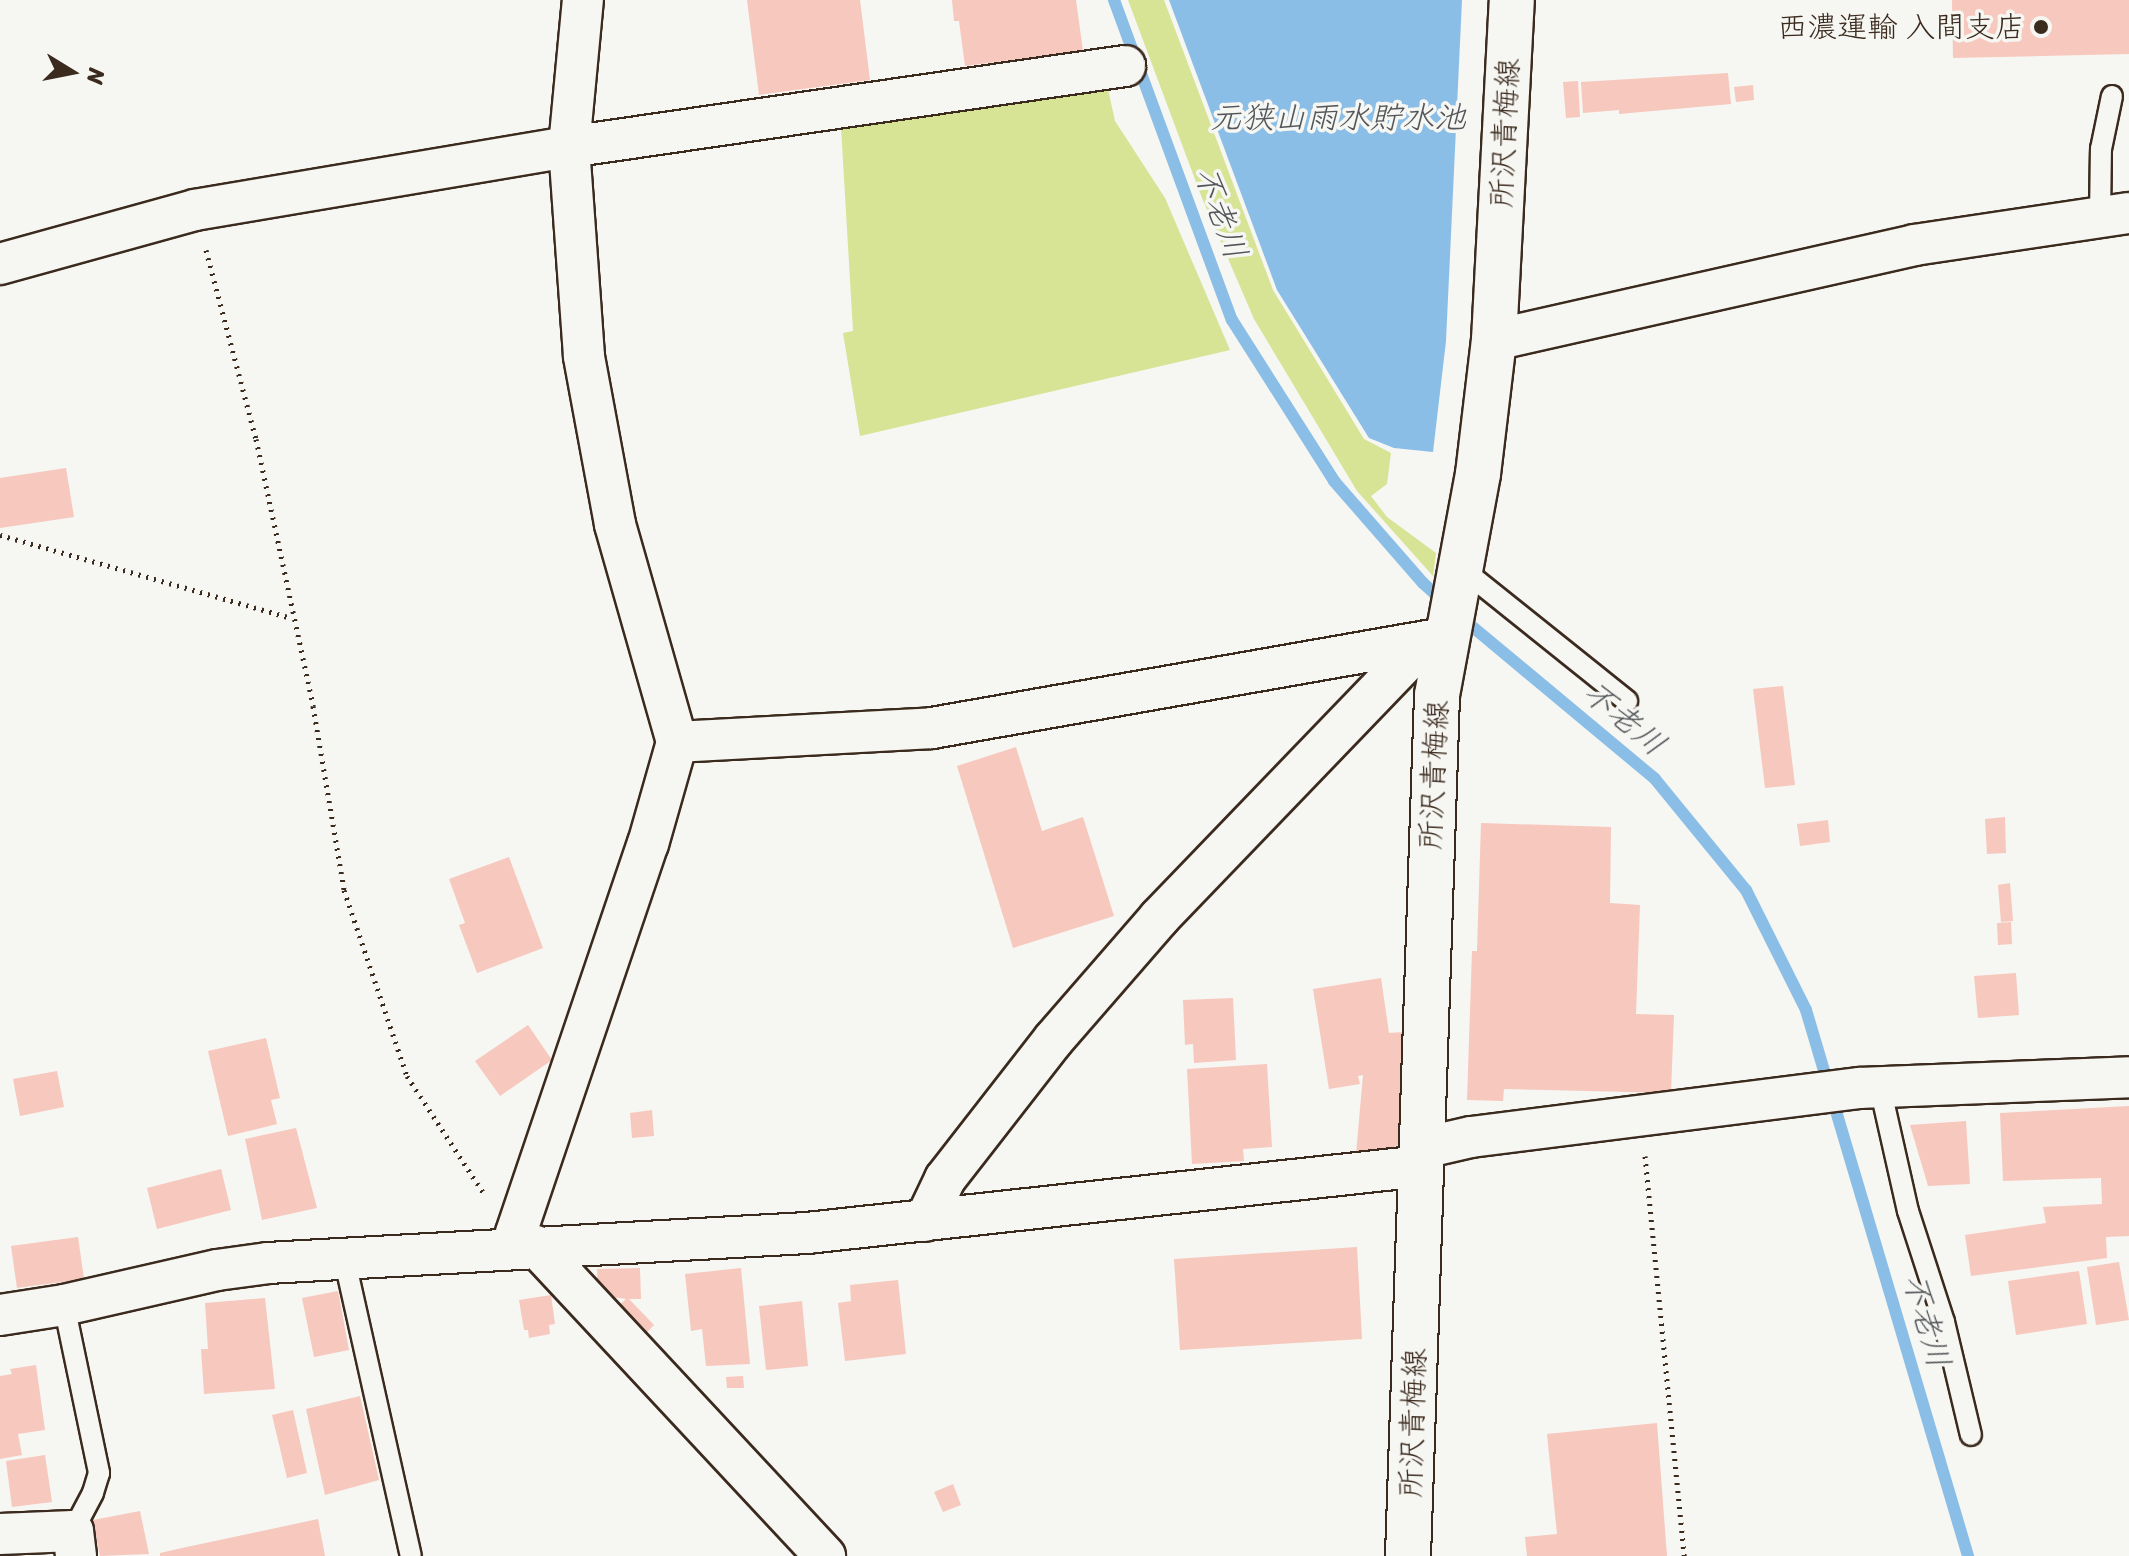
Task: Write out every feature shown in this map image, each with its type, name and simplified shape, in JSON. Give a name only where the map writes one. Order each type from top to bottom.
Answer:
[{"type":"main road","name":"所沢青梅線","points":[[1408,1556],[1437,695],[1433,642],[1460,576],[1478,474],[1494,340],[1512,0]]},
{"type":"street","points":[[523,1242],[677,742],[615,524],[587,371],[569,147],[583,0]]},
{"type":"street","points":[[0,264],[195,210],[569,147],[1125,66]]},
{"type":"street","points":[[1494,340],[1914,245],[2114,215]]},
{"type":"street","points":[[677,742],[932,728],[1433,642]]},
{"type":"street","points":[[925,1221],[945,1179],[1054,1039],[1159,918],[1433,642]]},
{"type":"street","points":[[0,1315],[64,1305],[217,1270],[523,1242],[807,1233],[925,1221],[1423,1157],[1471,1137],[1818,1093],[1870,1087],[2129,1077]]},
{"type":"street","points":[[523,1242],[825,1556]]},
{"type":"street","points":[[0,1534],[75,1543]]},
{"type":"lane","points":[[2112,96],[2101,149],[2114,215]]},
{"type":"lane","points":[[1460,576],[1627,701]]},
{"type":"lane","points":[[1870,1087],[1944,1322],[1971,1435]]},
{"type":"lane","points":[[344,1257],[411,1556]]},
{"type":"lane","points":[[64,1305],[99,1473],[75,1543]]},
{"type":"path","points":[[195,210],[256,439],[313,706],[344,890],[407,1076],[498,1216],[523,1242]]},
{"type":"path","points":[[0,535],[292,619]]},
{"type":"path","points":[[1634,1116],[1644,1151],[1684,1556]]},
{"type":"green space","points":[[1128,0],[1164,0],[1273,290],[1364,439],[1391,453],[1387,484],[1371,496],[1387,517],[1436,553],[1433,576],[1357,491],[1254,319],[1202,198]]},
{"type":"green space","points":[[1108,89],[1115,121],[1165,198],[1230,350],[860,436],[843,333],[853,331],[841,127]]},
{"type":"water","name":"元狭山雨水貯水池","points":[[1169,0],[1462,0],[1446,341],[1433,452],[1394,448],[1369,438],[1277,290]]},
{"type":"building","points":[[747,0],[860,0],[870,80],[759,95]]},
{"type":"building","points":[[952,0],[1076,0],[1083,51],[965,66],[959,21],[954,21]]},
{"type":"building","name":"西濃運輸 入間支店","points":[[1952,0],[2129,0],[2129,54],[1953,58]]},
{"type":"building","points":[[1728,73],[1731,104],[1619,114],[1619,110],[1583,113],[1581,82]]},
{"type":"building","points":[[1578,81],[1580,117],[1566,118],[1563,82]]},
{"type":"building","points":[[1753,85],[1754,100],[1736,102],[1734,87]]},
{"type":"building","points":[[66,468],[74,517],[0,528],[0,478]]},
{"type":"building","points":[[1783,686],[1795,785],[1765,788],[1753,689]]},
{"type":"building","points":[[1016,747],[1042,831],[1083,817],[1114,916],[1013,948],[957,766]]},
{"type":"building","points":[[2005,817],[2006,853],[1987,854],[1985,819]]},
{"type":"building","points":[[1828,820],[1830,842],[1800,846],[1797,824]]},
{"type":"building","points":[[1481,823],[1611,827],[1610,903],[1640,905],[1636,1014],[1674,1015],[1671,1093],[1504,1089],[1503,1101],[1467,1100],[1472,951],[1477,951]]},
{"type":"building","points":[[509,857],[543,948],[477,973],[459,925],[465,923],[449,879]]},
{"type":"building","points":[[2010,883],[2013,921],[2001,922],[1998,885]]},
{"type":"building","points":[[2011,922],[2012,944],[1998,945],[1997,923]]},
{"type":"building","points":[[2016,973],[2019,1015],[1978,1018],[1974,976]]},
{"type":"building","points":[[1381,978],[1389,1033],[1404,1032],[1399,1144],[1387,1152],[1356,1154],[1363,1075],[1358,1076],[1360,1084],[1329,1089],[1313,989]]},
{"type":"building","points":[[1233,998],[1236,1060],[1194,1063],[1193,1044],[1185,1045],[1183,1000]]},
{"type":"building","points":[[528,1025],[552,1060],[500,1096],[475,1061]]},
{"type":"building","points":[[266,1038],[280,1098],[271,1100],[277,1124],[228,1136],[208,1051]]},
{"type":"building","points":[[1267,1064],[1272,1147],[1243,1149],[1244,1161],[1192,1164],[1187,1069]]},
{"type":"building","points":[[57,1071],[64,1107],[20,1116],[13,1079]]},
{"type":"building","points":[[2129,1106],[2129,1236],[2106,1237],[2107,1258],[1971,1276],[1965,1235],[2046,1223],[2043,1207],[2102,1204],[2101,1178],[2003,1181],[2000,1113]]},
{"type":"building","points":[[652,1110],[654,1136],[632,1138],[630,1113]]},
{"type":"building","points":[[1966,1121],[1970,1184],[1928,1186],[1910,1125]]},
{"type":"building","points":[[296,1128],[317,1208],[262,1220],[245,1139]]},
{"type":"building","points":[[221,1169],[231,1210],[157,1229],[147,1188]]},
{"type":"building","points":[[78,1237],[84,1279],[17,1288],[11,1246]]},
{"type":"building","points":[[1357,1247],[1362,1339],[1180,1350],[1174,1259]]},
{"type":"building","points":[[2119,1262],[2129,1320],[2096,1325],[2087,1267]]},
{"type":"building","points":[[640,1268],[641,1299],[629,1299],[654,1325],[642,1337],[615,1309],[626,1299],[598,1295],[597,1269]]},
{"type":"building","points":[[741,1268],[750,1364],[706,1366],[702,1329],[691,1331],[685,1274]]},
{"type":"building","points":[[2079,1271],[2087,1324],[2016,1335],[2008,1281]]},
{"type":"building","points":[[898,1280],[906,1354],[845,1361],[838,1303],[851,1301],[850,1285]]},
{"type":"building","points":[[338,1291],[349,1350],[314,1357],[302,1298]]},
{"type":"building","points":[[551,1295],[555,1324],[549,1325],[550,1334],[529,1338],[528,1330],[524,1330],[519,1300]]},
{"type":"building","points":[[265,1298],[275,1389],[204,1394],[201,1349],[208,1349],[205,1303]]},
{"type":"building","points":[[802,1301],[808,1366],[766,1370],[759,1306]]},
{"type":"building","points":[[36,1365],[45,1430],[18,1434],[22,1455],[0,1459],[0,1376],[12,1374],[10,1369]]},
{"type":"building","points":[[743,1376],[744,1388],[727,1388],[726,1377]]},
{"type":"building","points":[[360,1396],[379,1480],[325,1495],[306,1409]]},
{"type":"building","points":[[293,1410],[307,1473],[287,1478],[272,1415]]},
{"type":"building","points":[[1657,1423],[1667,1556],[1527,1556],[1525,1537],[1557,1534],[1547,1434]]},
{"type":"building","points":[[45,1455],[52,1502],[12,1507],[6,1461]]},
{"type":"building","points":[[953,1484],[961,1505],[943,1512],[934,1492]]},
{"type":"building","points":[[140,1511],[149,1554],[100,1556],[93,1520]]},
{"type":"building","points":[[318,1519],[325,1556],[160,1556],[160,1553]]},
{"type":"waterway","name":"不老川","points":[[1114,0],[1232,320],[1334,481],[1423,583],[1445,603]]},
{"type":"waterway","name":"不老川","points":[[1462,618],[1655,779],[1746,890],[1806,1010],[1968,1556]]},
{"type":"place","name":"西濃運輸 入間支店","points":[[2041,27]]}]
